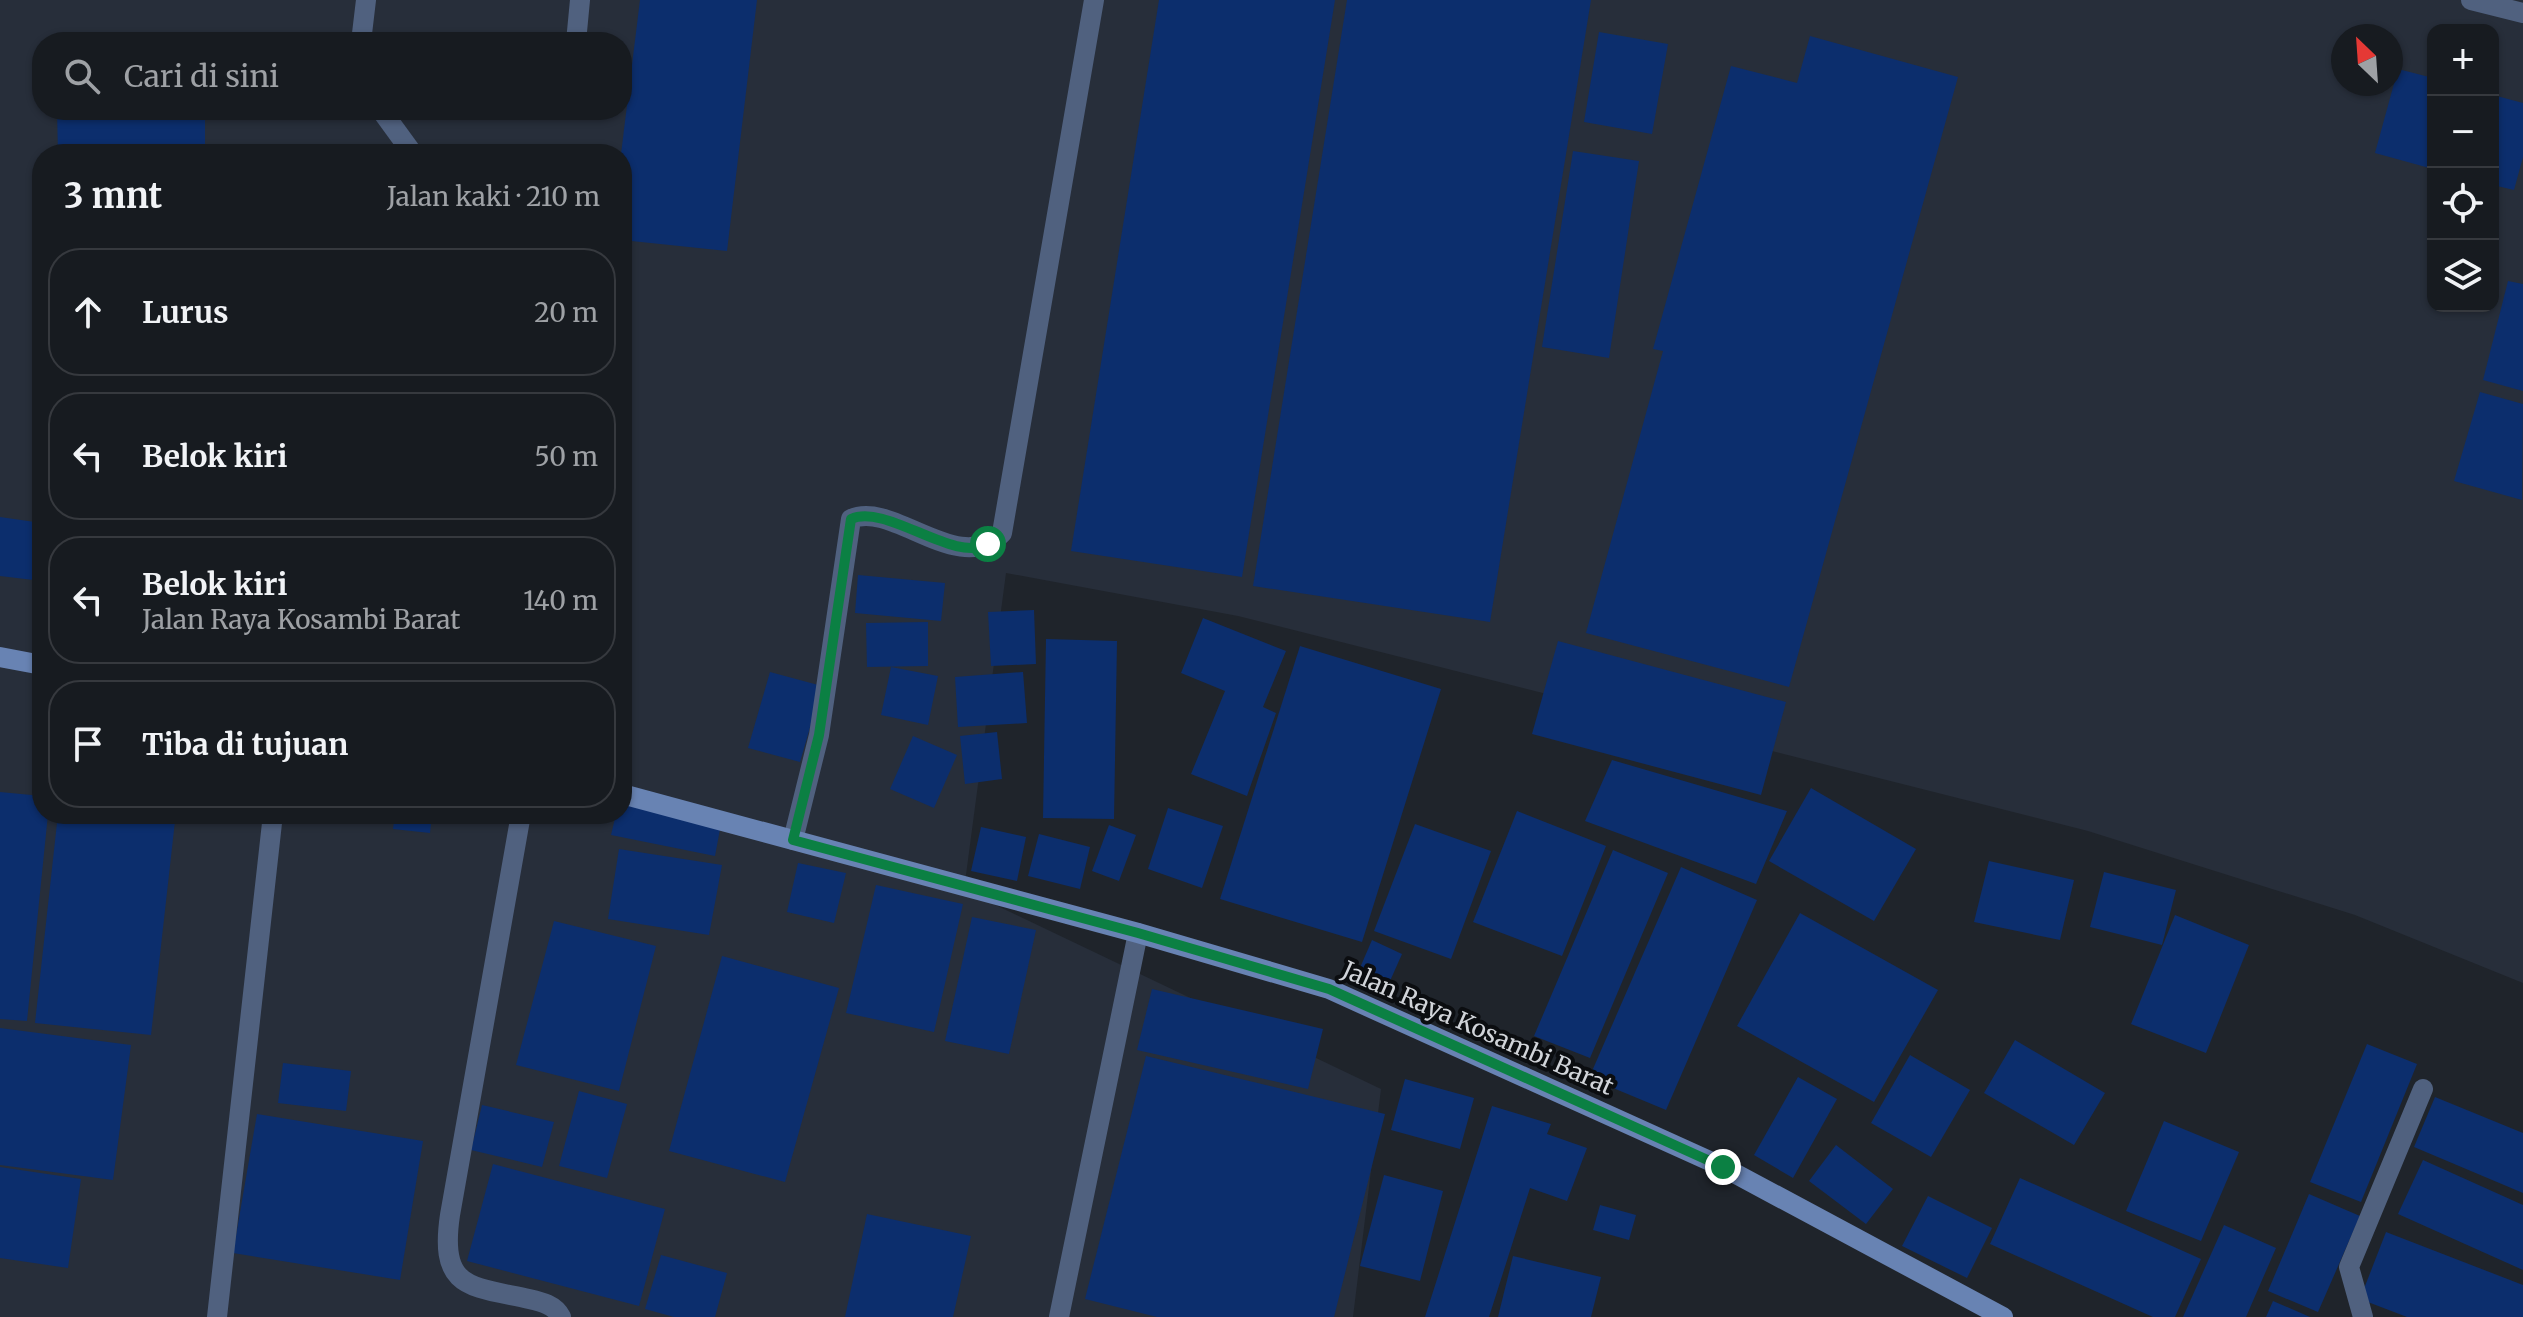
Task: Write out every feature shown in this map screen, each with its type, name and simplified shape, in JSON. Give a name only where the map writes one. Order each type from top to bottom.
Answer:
[{"type":"main road","points":[[0,657],[32,663]]},
{"type":"main road","name":"Jalan Raya Kosambi Barat","points":[[632,797],[1138,933],[1329,989],[1723,1167],[2003,1317]]},
{"type":"street","points":[[362,32],[366,0]]},
{"type":"street","points":[[577,32],[580,0]]},
{"type":"street","points":[[793,840],[819,735],[851,519],[868,515],[966,549],[984,547],[1002,533],[1094,0]]},
{"type":"street","points":[[2471,0],[2523,13]]},
{"type":"street","points":[[388,120],[406,144]]},
{"type":"street","points":[[217,1317],[272,824]]},
{"type":"street","points":[[519,824],[450,1215],[448,1260],[455,1274],[464,1282],[480,1289],[544,1302],[558,1310],[561,1317]]},
{"type":"street","points":[[1059,1317],[1138,933]]},
{"type":"street","points":[[2363,1317],[2349,1267],[2423,1089]]},
{"type":"shaded area","points":[[0,0],[2523,0],[2523,983],[2355,915],[2088,831],[1238,616],[1006,573],[964,890],[1381,1089],[1353,1317],[0,1317]]},
{"type":"building","points":[[640,0],[757,0],[727,251],[632,241],[632,144],[622,144],[625,120],[632,120],[632,65]]},
{"type":"building","points":[[1159,0],[1335,0],[1242,577],[1071,551]]},
{"type":"building","points":[[1347,0],[1591,0],[1490,622],[1253,586]]},
{"type":"building","points":[[1599,32],[1668,44],[1652,134],[1584,122]]},
{"type":"building","points":[[1810,36],[1958,77],[1789,687],[1586,633],[1663,351],[1653,349],[1731,66],[1797,83]]},
{"type":"building","points":[[2403,70],[2427,76],[2427,167],[2375,153],[2391,96],[2403,96]]},
{"type":"building","points":[[2499,97],[2523,103],[2523,157],[2514,190],[2499,186]]},
{"type":"building","points":[[57,120],[205,120],[205,144],[58,144]]},
{"type":"building","points":[[1573,151],[1639,161],[1609,358],[1542,347]]},
{"type":"building","points":[[2508,281],[2523,284],[2523,391],[2483,380]]},
{"type":"building","points":[[2480,392],[2523,404],[2522,500],[2454,481]]},
{"type":"building","points":[[0,517],[32,522],[32,580],[0,576]]},
{"type":"building","points":[[858,575],[945,583],[941,621],[855,613]]},
{"type":"building","points":[[1034,610],[1036,664],[991,666],[988,612]]},
{"type":"building","points":[[1203,618],[1286,651],[1263,707],[1276,713],[1247,796],[1191,774],[1225,691],[1181,673]]},
{"type":"building","points":[[928,622],[928,666],[867,667],[866,623]]},
{"type":"building","points":[[1046,639],[1117,641],[1114,819],[1043,818]]},
{"type":"building","points":[[1558,641],[1786,702],[1761,795],[1532,734]]},
{"type":"building","points":[[1300,646],[1441,689],[1362,942],[1220,899]]},
{"type":"building","points":[[891,667],[938,676],[928,725],[881,715]]},
{"type":"building","points":[[770,672],[822,686],[800,762],[748,748]]},
{"type":"building","points":[[1023,672],[1027,723],[958,727],[955,677]]},
{"type":"building","points":[[997,732],[1002,779],[965,784],[960,736]]},
{"type":"building","points":[[913,736],[957,755],[934,808],[890,789]]},
{"type":"building","points":[[1612,760],[1787,811],[1756,884],[1585,821]]},
{"type":"building","points":[[1811,788],[1916,849],[1874,921],[1769,861]]},
{"type":"building","points":[[0,792],[32,795],[32,824],[47,824],[27,1021],[0,1019]]},
{"type":"building","points":[[632,805],[721,824],[715,856],[611,835],[614,824],[632,824]]},
{"type":"building","points":[[1168,808],[1223,826],[1202,888],[1148,869]]},
{"type":"building","points":[[1517,811],[1606,846],[1562,956],[1473,922]]},
{"type":"building","points":[[57,824],[175,824],[151,1035],[35,1023]]},
{"type":"building","points":[[394,824],[431,824],[430,833],[393,829]]},
{"type":"building","points":[[1415,824],[1491,851],[1451,959],[1374,931]]},
{"type":"building","points":[[1109,825],[1136,835],[1119,881],[1092,871]]},
{"type":"building","points":[[981,827],[1026,837],[1017,881],[971,871]]},
{"type":"building","points":[[1039,834],[1090,847],[1080,889],[1028,876]]},
{"type":"building","points":[[619,849],[722,865],[709,935],[608,919]]},
{"type":"building","points":[[1613,850],[1668,873],[1590,1058],[1534,1036]]},
{"type":"building","points":[[1989,861],[2074,880],[2060,940],[1974,922]]},
{"type":"building","points":[[798,863],[846,873],[834,923],[787,912]]},
{"type":"building","points":[[1681,867],[1757,900],[1666,1110],[1589,1078]]},
{"type":"building","points":[[2104,872],[2176,890],[2162,945],[2090,927]]},
{"type":"building","points":[[876,885],[963,904],[934,1032],[846,1013]]},
{"type":"building","points":[[1800,913],[1938,990],[1874,1102],[1737,1026]]},
{"type":"building","points":[[2175,915],[2249,945],[2206,1053],[2131,1024]]},
{"type":"building","points":[[972,917],[1036,930],[1009,1054],[945,1041]]},
{"type":"building","points":[[554,921],[656,946],[619,1091],[516,1065]]},
{"type":"building","points":[[1372,940],[1402,954],[1386,990],[1356,977]]},
{"type":"building","points":[[722,956],[839,988],[785,1182],[669,1151]]},
{"type":"building","points":[[1152,989],[1323,1029],[1308,1089],[1137,1050]]},
{"type":"building","points":[[0,1028],[131,1045],[113,1180],[0,1165]]},
{"type":"building","points":[[2015,1040],[2105,1093],[2074,1145],[1984,1093]]},
{"type":"building","points":[[2367,1044],[2417,1064],[2361,1202],[2310,1182]]},
{"type":"building","points":[[1910,1055],[1970,1090],[1931,1157],[1871,1123]]},
{"type":"building","points":[[1146,1056],[1385,1114],[1334,1317],[1157,1317],[1085,1299]]},
{"type":"building","points":[[283,1063],[351,1071],[346,1111],[278,1103]]},
{"type":"building","points":[[1798,1077],[1837,1099],[1793,1178],[1754,1155]]},
{"type":"building","points":[[1405,1079],[1474,1098],[1460,1149],[1391,1130]]},
{"type":"building","points":[[579,1091],[627,1104],[607,1178],[559,1166]]},
{"type":"building","points":[[2435,1097],[2523,1133],[2523,1193],[2414,1147]]},
{"type":"building","points":[[482,1105],[554,1122],[542,1167],[471,1150]]},
{"type":"building","points":[[1492,1106],[1551,1124],[1547,1134],[1587,1148],[1567,1201],[1530,1188],[1489,1317],[1425,1317]]},
{"type":"building","points":[[257,1114],[423,1141],[400,1280],[233,1253]]},
{"type":"building","points":[[2164,1121],[2239,1152],[2201,1241],[2126,1211]]},
{"type":"building","points":[[1836,1145],[1893,1189],[1866,1224],[1809,1181]]},
{"type":"building","points":[[2423,1160],[2523,1205],[2523,1270],[2398,1214]]},
{"type":"building","points":[[493,1164],[665,1209],[639,1306],[467,1261]]},
{"type":"building","points":[[0,1167],[81,1179],[68,1268],[0,1258]]},
{"type":"building","points":[[1384,1175],[1443,1191],[1420,1281],[1360,1266]]},
{"type":"building","points":[[2020,1178],[2201,1259],[2175,1317],[2153,1317],[1990,1244]]},
{"type":"building","points":[[2309,1194],[2360,1216],[2318,1312],[2268,1291]]},
{"type":"building","points":[[1928,1196],[1992,1228],[1967,1278],[1902,1246]]},
{"type":"building","points":[[1600,1205],[1636,1215],[1629,1240],[1593,1230]]},
{"type":"building","points":[[867,1214],[971,1236],[953,1317],[845,1317]]},
{"type":"building","points":[[2224,1225],[2276,1248],[2246,1317],[2183,1317]]},
{"type":"building","points":[[2386,1232],[2523,1285],[2523,1317],[2407,1317],[2360,1299]]},
{"type":"building","points":[[661,1255],[727,1273],[715,1317],[674,1317],[645,1309]]},
{"type":"building","points":[[1513,1256],[1601,1277],[1591,1317],[1498,1317]]},
{"type":"building","points":[[2273,1301],[2310,1317],[2266,1317]]},
{"type":"route","points":[[988,544],[966,549],[868,515],[851,519],[819,735],[793,840],[1138,933],[1329,989],[1723,1167]]}]
